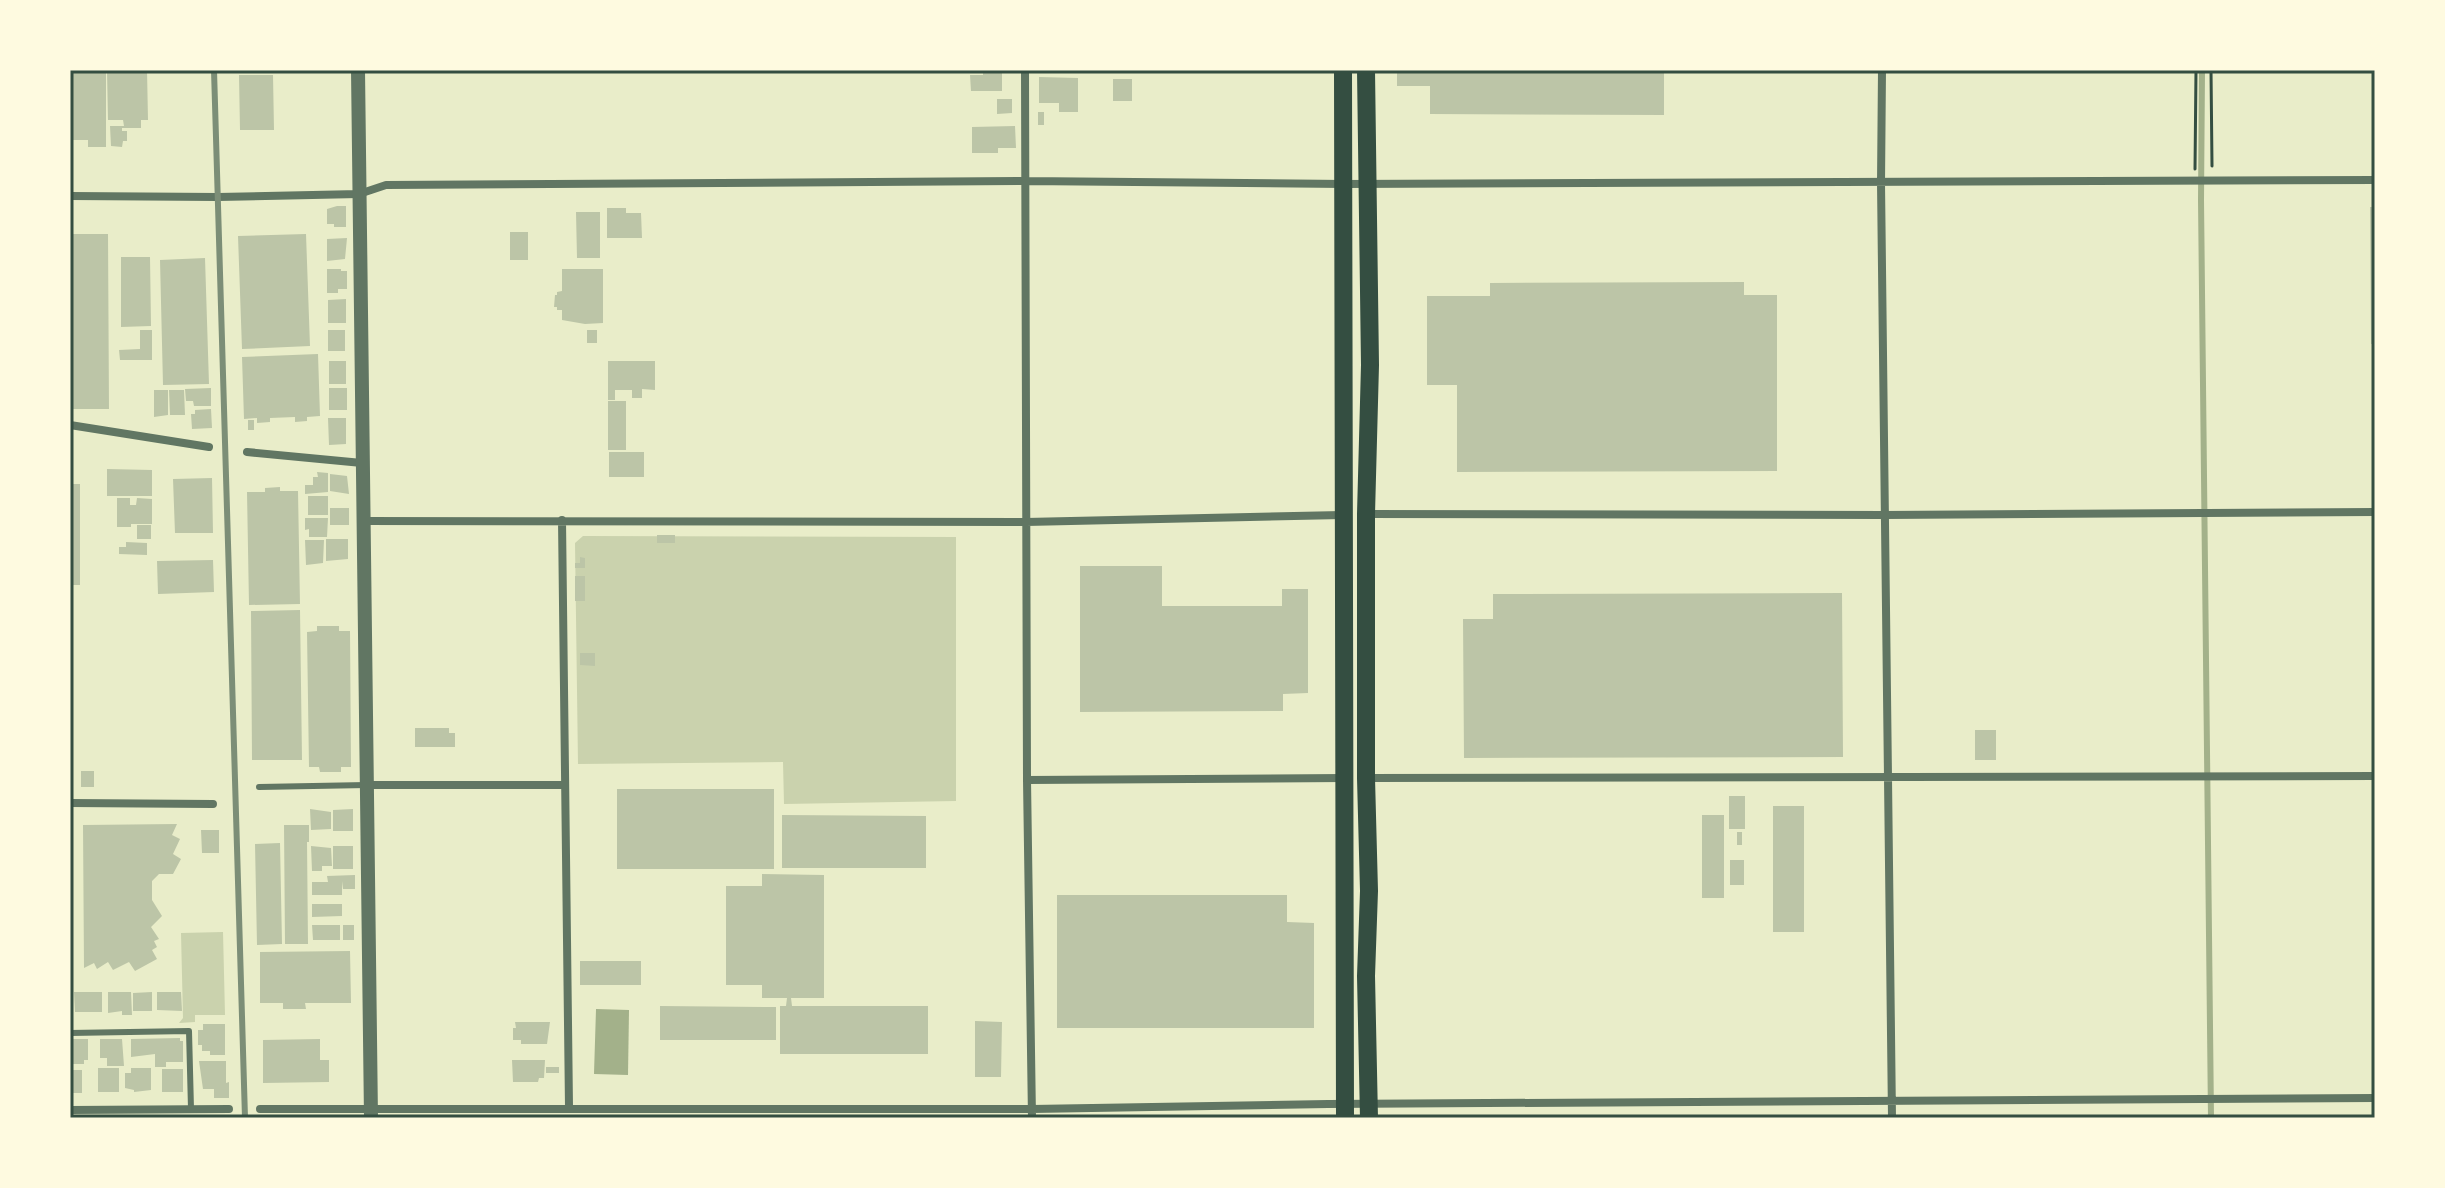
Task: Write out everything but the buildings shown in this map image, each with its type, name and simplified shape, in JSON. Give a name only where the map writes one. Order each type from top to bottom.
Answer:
[{"type":"main road","points":[[1343,70],[1345,1111]]},
{"type":"main road","points":[[1366,70],[1370,365],[1366,514],[1369,1111]]},
{"type":"street","points":[[358,70],[371,1113]]},
{"type":"street","points":[[1025,70],[1027,780],[1032,1113]]},
{"type":"street","points":[[1882,70],[1892,1118]]},
{"type":"street","points":[[70,196],[359,194],[386,185],[2375,180]]},
{"type":"street","points":[[70,425],[209,447]]},
{"type":"street","points":[[247,452],[362,463]]},
{"type":"street","points":[[1366,514],[2375,512]]},
{"type":"street","points":[[363,521],[1026,522],[1345,515]]},
{"type":"street","points":[[562,520],[569,1107]]},
{"type":"street","points":[[1366,778],[2375,776]]},
{"type":"street","points":[[1027,780],[1345,778]]},
{"type":"street","points":[[367,785],[565,785]]},
{"type":"street","points":[[70,803],[213,804]]},
{"type":"street","points":[[260,1109],[371,1113],[569,1107],[1032,1113],[1369,1111],[1891,1100],[2375,1098]]},
{"type":"street","points":[[70,1110],[229,1109]]},
{"type":"lane","points":[[259,787],[367,785]]},
{"type":"lane","points":[[70,1033],[189,1031],[191,1109]]},
{"type":"path","points":[[2196,70],[2196,181]]},
{"type":"path","points":[[2210,181],[2211,70]]},
{"type":"shaded area","points":[[583,536],[956,537],[956,801],[784,804],[783,762],[578,764],[575,543]]},
{"type":"shaded area","points":[[223,932],[225,1015],[195,1015],[195,1022],[179,1023],[183,1018],[181,933]]},
{"type":"shaded area","points":[[596,1009],[629,1010],[628,1075],[594,1074]]},
{"type":"waterway","points":[[2202,70],[2211,1118]]},
{"type":"railway","points":[[214,70],[245,1118]]}]
